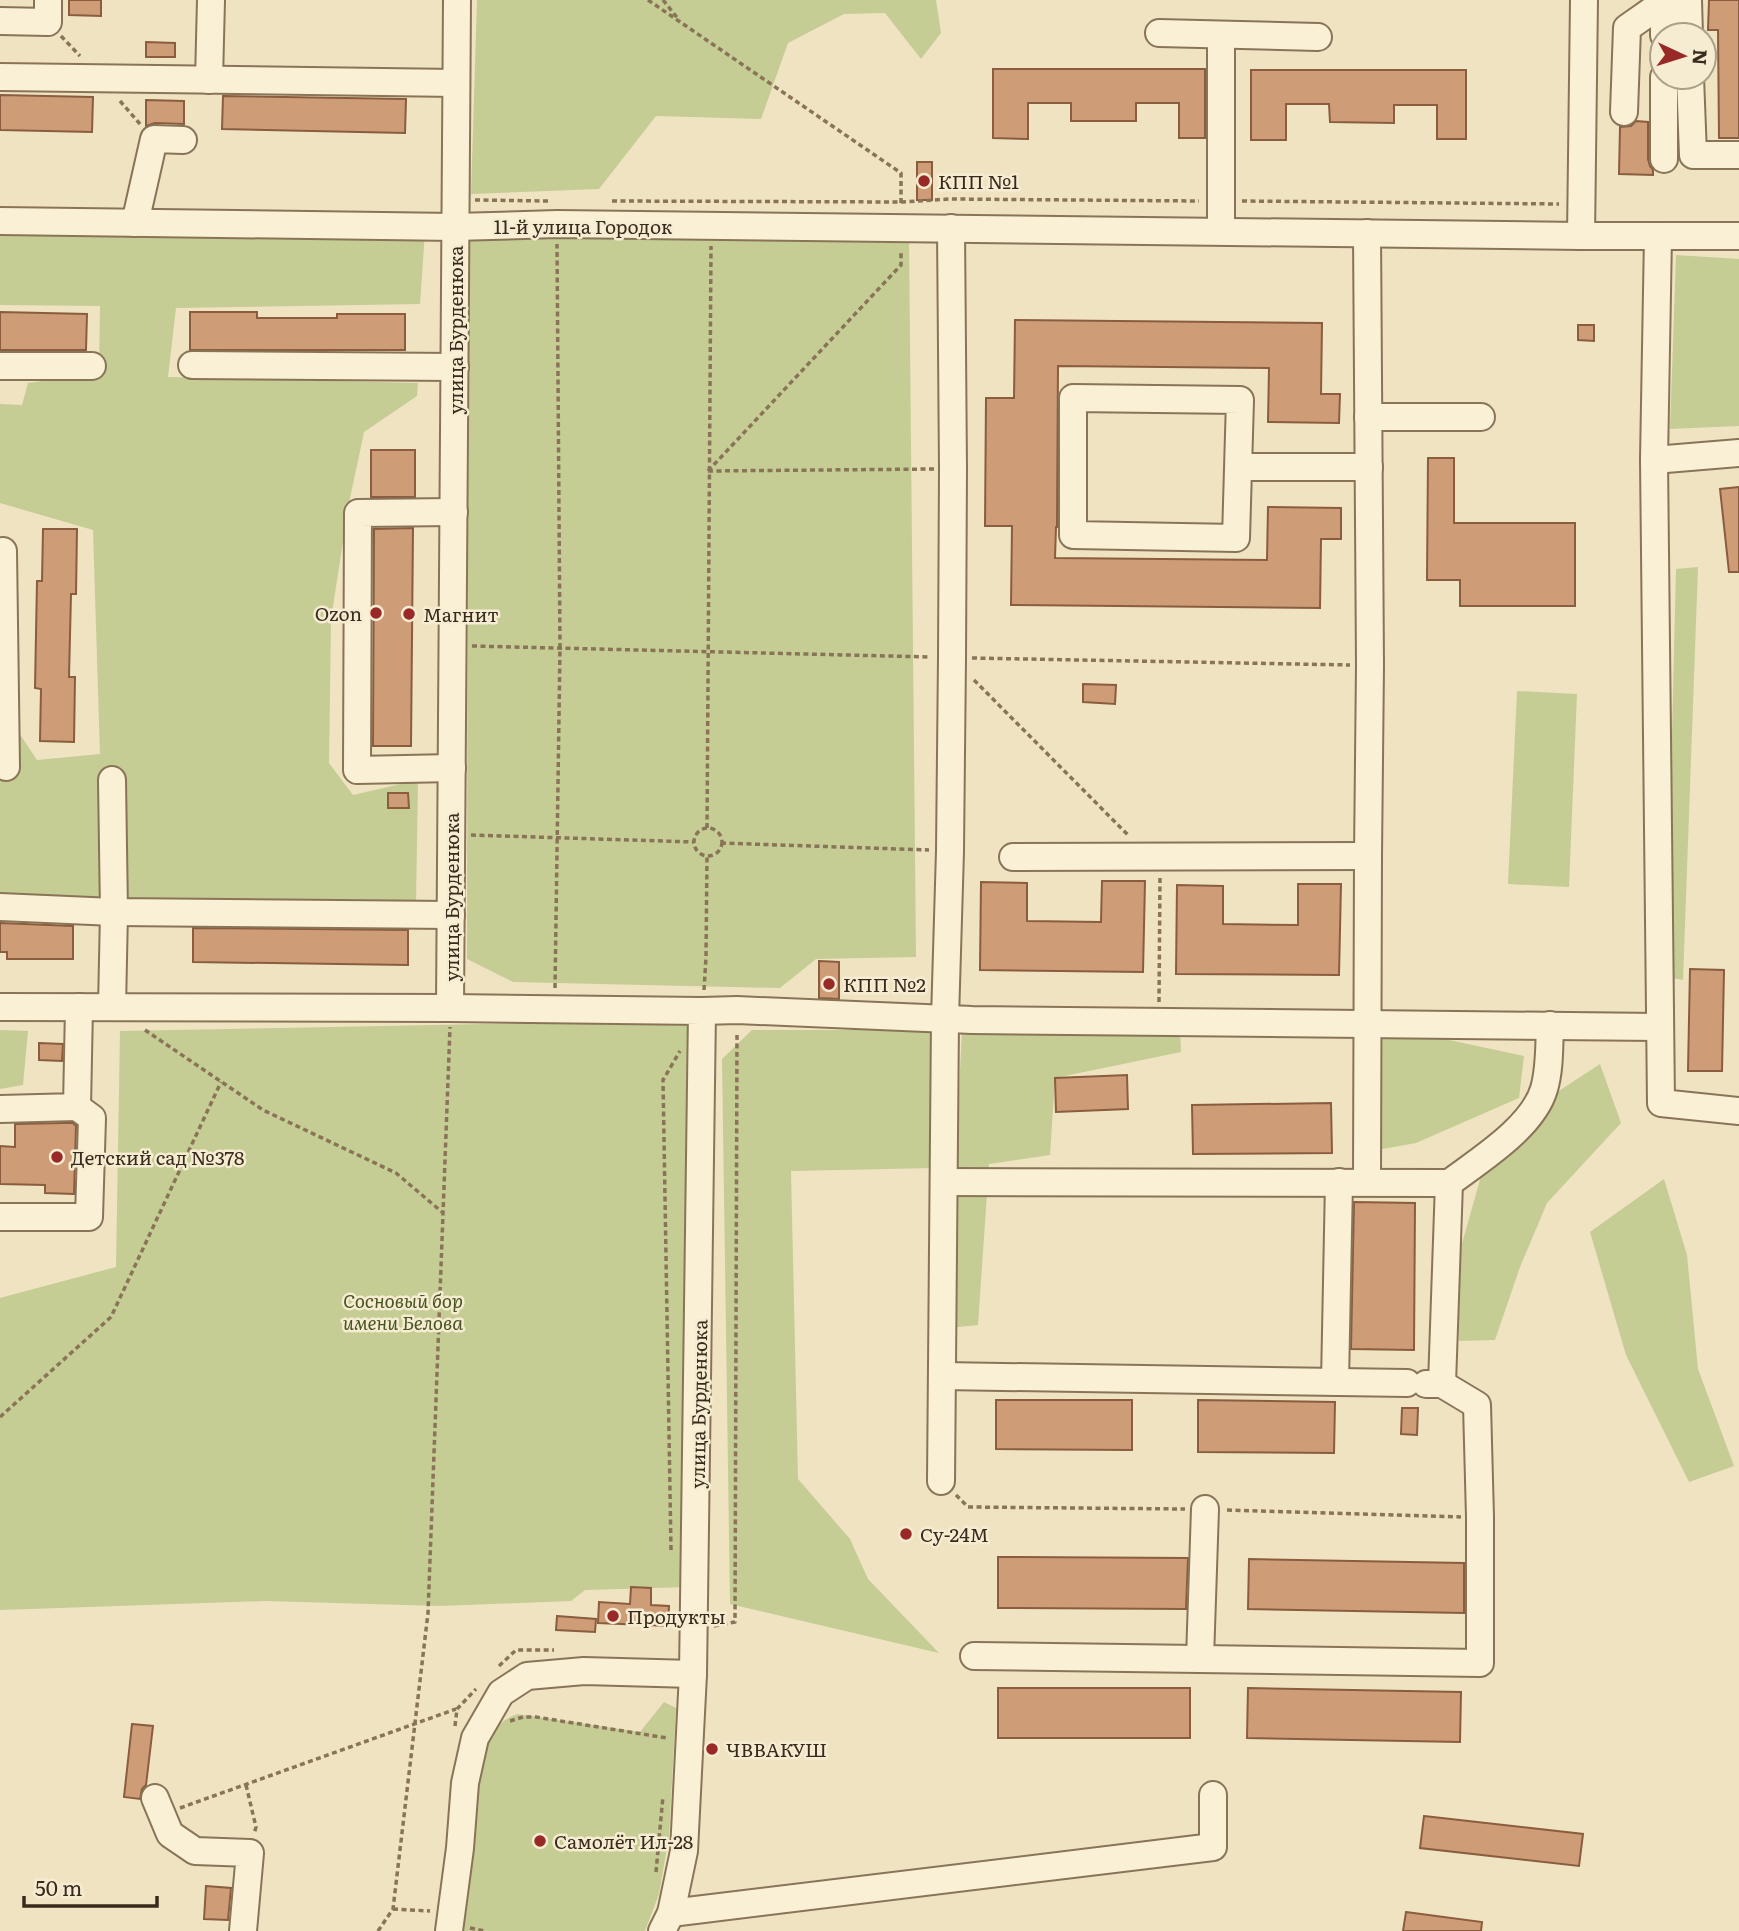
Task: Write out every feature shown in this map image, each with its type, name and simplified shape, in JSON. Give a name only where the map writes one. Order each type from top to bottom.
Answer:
[{"type":"street","points":[[0,21],[48,22],[48,0]]},
{"type":"street","points":[[209,80],[211,0]]},
{"type":"street","name":"улица Бурденюка","points":[[457,0],[450,1008],[702,1011],[695,1629],[684,1851],[676,1918]]},
{"type":"street","points":[[1581,236],[1584,0]]},
{"type":"street","points":[[1667,21],[1672,1]]},
{"type":"street","points":[[1672,1],[1682,21]]},
{"type":"street","points":[[1624,112],[1627,28],[1672,1]]},
{"type":"street","points":[[1159,33],[1318,37]]},
{"type":"street","points":[[1220,35],[1221,231]]},
{"type":"street","points":[[0,77],[456,83]]},
{"type":"street","points":[[1664,91],[1664,159]]},
{"type":"street","points":[[1691,91],[1693,155],[1739,155]]},
{"type":"street","points":[[135,223],[154,139],[183,140]]},
{"type":"street","name":"11-й улица Городок","points":[[0,221],[456,227],[555,212],[711,226],[1739,236]]},
{"type":"street","points":[[941,1481],[945,1018],[952,657],[951,228]]},
{"type":"street","points":[[1367,233],[1370,665],[1367,1182]]},
{"type":"street","points":[[1658,236],[1654,460],[1661,1103],[1739,1111]]},
{"type":"street","points":[[192,365],[454,367]]},
{"type":"street","points":[[0,366],[92,366]]},
{"type":"street","points":[[1073,398],[1240,400],[1239,467],[1236,538],[1073,535],[1073,398]]},
{"type":"street","points":[[1368,417],[1481,417]]},
{"type":"street","points":[[1654,460],[1739,453]]},
{"type":"street","points":[[1239,467],[1369,467]]},
{"type":"street","points":[[452,768],[357,770],[358,513],[454,512]]},
{"type":"street","points":[[3,551],[6,767]]},
{"type":"street","points":[[112,780],[112,1007]]},
{"type":"street","points":[[1013,858],[1368,856]]},
{"type":"street","points":[[0,907],[114,912],[451,915]]},
{"type":"street","points":[[0,1007],[450,1008]]},
{"type":"street","points":[[77,1107],[79,1007]]},
{"type":"street","points":[[702,1011],[1159,1022],[1659,1027]]},
{"type":"street","points":[[944,1182],[1449,1183],[1498,1147],[1535,1110],[1544,1090],[1548,1069],[1550,1025]]},
{"type":"street","points":[[0,1109],[77,1107],[92,1118],[89,1217],[0,1217]]},
{"type":"street","points":[[1335,1382],[1339,1182]]},
{"type":"street","points":[[1442,1384],[1449,1183]]},
{"type":"street","points":[[942,1376],[1335,1382],[1406,1392],[1442,1384],[1477,1405],[1480,1663],[974,1656]]},
{"type":"street","points":[[1200,1659],[1205,1509]]},
{"type":"street","points":[[450,1931],[465,1783],[475,1738],[502,1693],[527,1676],[583,1671],[693,1674]]},
{"type":"street","points":[[676,1918],[1213,1847],[1213,1795]]},
{"type":"street","points":[[158,1806],[170,1835],[195,1851],[250,1853],[243,1931]]},
{"type":"street","points":[[676,1918],[713,1931]]},
{"type":"path","points":[[663,0],[681,23]]},
{"type":"path","points":[[609,201],[901,202],[950,199],[1582,204]]},
{"type":"path","points":[[456,200],[555,212],[560,648],[555,990]]},
{"type":"path","points":[[707,828],[711,226]]},
{"type":"path","points":[[708,471],[953,469]]},
{"type":"path","points":[[453,646],[1370,665]]},
{"type":"path","points":[[952,657],[1155,857],[1159,1022]]},
{"type":"path","points":[[707,828],[717,832],[721,843],[715,854],[707,856],[696,850],[694,842],[698,833],[707,828]]},
{"type":"path","points":[[452,834],[694,842]]},
{"type":"path","points":[[721,843],[950,851]]},
{"type":"path","points":[[702,1011],[706,957],[707,856]]},
{"type":"path","points":[[378,1931],[393,1909],[428,1613],[450,1008]]},
{"type":"path","points":[[695,1629],[735,1622],[737,1010]]},
{"type":"path","points":[[145,1030],[263,1110],[396,1173],[443,1213]]},
{"type":"path","points":[[671,1560],[663,1080],[683,1046]]},
{"type":"path","points":[[0,1418],[111,1317],[221,1082]]},
{"type":"path","points":[[158,1806],[246,1786],[457,1709]]},
{"type":"path","points":[[508,1722],[523,1717],[536,1717],[667,1738]]},
{"type":"path","points":[[246,1786],[256,1827],[250,1853]]},
{"type":"path","points":[[655,1881],[664,1792]]},
{"type":"green space","points":[[477,0],[936,0],[941,33],[921,59],[885,13],[844,14],[788,43],[761,119],[656,116],[599,189],[471,194]]},
{"type":"green space","points":[[425,232],[420,304],[176,308],[168,377],[418,383],[417,396],[364,432],[349,503],[331,619],[329,763],[353,795],[418,780],[416,903],[0,905],[0,730],[17,730],[37,760],[100,754],[93,530],[0,503],[0,404],[22,405],[28,383],[99,373],[100,306],[0,305],[0,234]]},
{"type":"green space","points":[[468,235],[909,238],[916,957],[816,959],[780,988],[513,982],[467,959]]},
{"type":"green space","points":[[1676,255],[1739,259],[1739,426],[1670,429]]},
{"type":"green space","points":[[1698,567],[1683,980],[1666,977],[1676,569]]},
{"type":"green space","points":[[1517,691],[1577,694],[1569,887],[1508,884]]},
{"type":"green space","name":"Сосновый бор имени Белова","points":[[691,1020],[688,1587],[585,1590],[571,1601],[440,1606],[266,1601],[0,1610],[0,1298],[116,1267],[120,1031]]},
{"type":"green space","points":[[1379,1025],[1524,1056],[1519,1098],[1416,1143],[1377,1150]]},
{"type":"green space","points":[[1180,1026],[1181,1052],[1055,1078],[1050,1155],[989,1164],[978,1325],[948,1328],[962,1029]]},
{"type":"green space","points":[[0,1030],[28,1031],[23,1085],[0,1089]]},
{"type":"green space","points":[[752,1030],[940,1030],[935,1168],[791,1171],[798,1479],[850,1539],[868,1579],[939,1653],[730,1604],[722,1059]]},
{"type":"green space","points":[[1600,1064],[1621,1123],[1547,1203],[1520,1267],[1495,1340],[1459,1341],[1457,1261],[1493,1134]]},
{"type":"green space","points":[[1664,1179],[1687,1255],[1698,1369],[1734,1466],[1689,1482],[1626,1355],[1590,1232]]},
{"type":"green space","points":[[664,1702],[676,1708],[669,1836],[659,1894],[645,1931],[460,1931],[480,1748],[491,1732],[500,1723],[517,1714],[640,1732]]},
{"type":"building","points":[[69,0],[101,0],[101,16],[69,15]]},
{"type":"building","points":[[1709,0],[1739,0],[1739,138],[1719,138],[1718,21],[1708,21]]},
{"type":"building","points":[[146,42],[175,43],[175,57],[146,57]]},
{"type":"building","points":[[993,69],[1205,69],[1205,138],[1179,138],[1179,103],[1136,103],[1136,121],[1071,121],[1071,103],[1028,103],[1028,139],[993,138]]},
{"type":"building","points":[[1251,70],[1466,70],[1466,139],[1437,139],[1437,105],[1394,105],[1394,123],[1330,122],[1329,104],[1286,104],[1286,140],[1251,140]]},
{"type":"building","points":[[0,95],[93,97],[92,132],[0,130]]},
{"type":"building","points":[[223,96],[406,99],[405,133],[222,129]]},
{"type":"building","points":[[146,100],[184,101],[184,124],[155,123],[146,126]]},
{"type":"building","points":[[1636,121],[1648,122],[1648,159],[1653,175],[1619,174],[1620,127],[1631,126]]},
{"type":"building","name":"КПП №1","points":[[917,162],[932,162],[932,200],[917,200]]},
{"type":"building","points":[[0,312],[87,314],[86,350],[0,350]]},
{"type":"building","points":[[190,312],[257,312],[257,318],[337,318],[337,314],[405,314],[405,350],[190,350]]},
{"type":"building","points":[[1015,320],[1322,323],[1321,394],[1340,394],[1339,423],[1268,422],[1269,368],[1058,366],[1055,558],[1267,560],[1268,507],[1341,508],[1341,539],[1321,539],[1320,608],[1011,605],[1012,526],[985,526],[986,398],[1014,398]]},
{"type":"building","points":[[1578,325],[1594,325],[1594,341],[1578,340]]},
{"type":"building","points":[[371,450],[415,450],[415,497],[371,497]]},
{"type":"building","points":[[1428,458],[1454,458],[1454,523],[1575,523],[1575,606],[1460,606],[1460,580],[1427,580]]},
{"type":"building","points":[[1739,487],[1739,572],[1729,572],[1720,489]]},
{"type":"building","points":[[413,528],[411,746],[373,746],[374,529]]},
{"type":"building","points":[[43,529],[77,529],[76,594],[71,594],[69,677],[75,677],[74,742],[40,741],[41,689],[35,688],[37,581],[42,581]]},
{"type":"building","points":[[1083,684],[1116,685],[1115,704],[1083,702]]},
{"type":"building","points":[[388,793],[408,793],[409,808],[388,808]]},
{"type":"building","points":[[1102,881],[1145,881],[1143,972],[980,970],[981,882],[1027,883],[1027,921],[1101,922]]},
{"type":"building","points":[[1298,884],[1341,884],[1339,975],[1176,974],[1177,885],[1223,886],[1223,924],[1298,925]]},
{"type":"building","points":[[0,923],[73,926],[73,959],[7,959],[7,952],[0,952]]},
{"type":"building","points":[[193,928],[408,930],[408,965],[193,962]]},
{"type":"building","name":"КПП №2","points":[[819,961],[839,962],[839,999],[819,998]]},
{"type":"building","points":[[1690,969],[1724,970],[1722,1071],[1688,1071]]},
{"type":"building","points":[[39,1043],[63,1044],[62,1061],[39,1060]]},
{"type":"building","points":[[1127,1075],[1128,1109],[1056,1112],[1055,1078]]},
{"type":"building","points":[[1331,1103],[1332,1153],[1193,1154],[1192,1105]]},
{"type":"building","points":[[73,1123],[76,1126],[74,1194],[45,1193],[45,1185],[0,1184],[0,1146],[15,1147],[15,1124]]},
{"type":"building","points":[[1354,1202],[1415,1203],[1414,1350],[1351,1349]]},
{"type":"building","points":[[996,1400],[1132,1400],[1132,1450],[996,1449]]},
{"type":"building","points":[[1198,1400],[1335,1402],[1334,1453],[1198,1452]]},
{"type":"building","points":[[1402,1408],[1418,1408],[1417,1435],[1401,1434]]},
{"type":"building","points":[[998,1557],[1188,1558],[1186,1609],[998,1608]]},
{"type":"building","points":[[1249,1559],[1464,1563],[1464,1613],[1248,1609]]},
{"type":"building","points":[[631,1587],[651,1588],[651,1605],[669,1606],[668,1626],[598,1623],[599,1602],[630,1604]]},
{"type":"building","points":[[557,1616],[596,1619],[595,1632],[556,1630]]},
{"type":"building","points":[[998,1688],[1190,1688],[1190,1738],[998,1738]]},
{"type":"building","points":[[1248,1688],[1461,1692],[1460,1742],[1247,1738]]},
{"type":"building","points":[[132,1724],[153,1726],[146,1785],[142,1789],[140,1799],[124,1797]]},
{"type":"building","points":[[1424,1816],[1583,1834],[1579,1866],[1420,1848]]},
{"type":"building","points":[[206,1886],[231,1888],[228,1920],[204,1919]]},
{"type":"building","points":[[1406,1912],[1482,1922],[1481,1931],[1403,1931]]},
{"type":"place","name":"КПП №1","points":[[924,181]]},
{"type":"place","name":"Ozon","points":[[376,613]]},
{"type":"place","name":"Магнит","points":[[409,614]]},
{"type":"place","name":"КПП №2","points":[[829,984]]},
{"type":"place","name":"Детский сад №378","points":[[57,1157]]},
{"type":"place","name":"Су-24М","points":[[906,1534]]},
{"type":"place","name":"Продукты","points":[[613,1616]]},
{"type":"place","name":"ЧВВАКУШ","points":[[712,1749]]},
{"type":"place","name":"Самолёт Ил-28","points":[[540,1841]]}]
